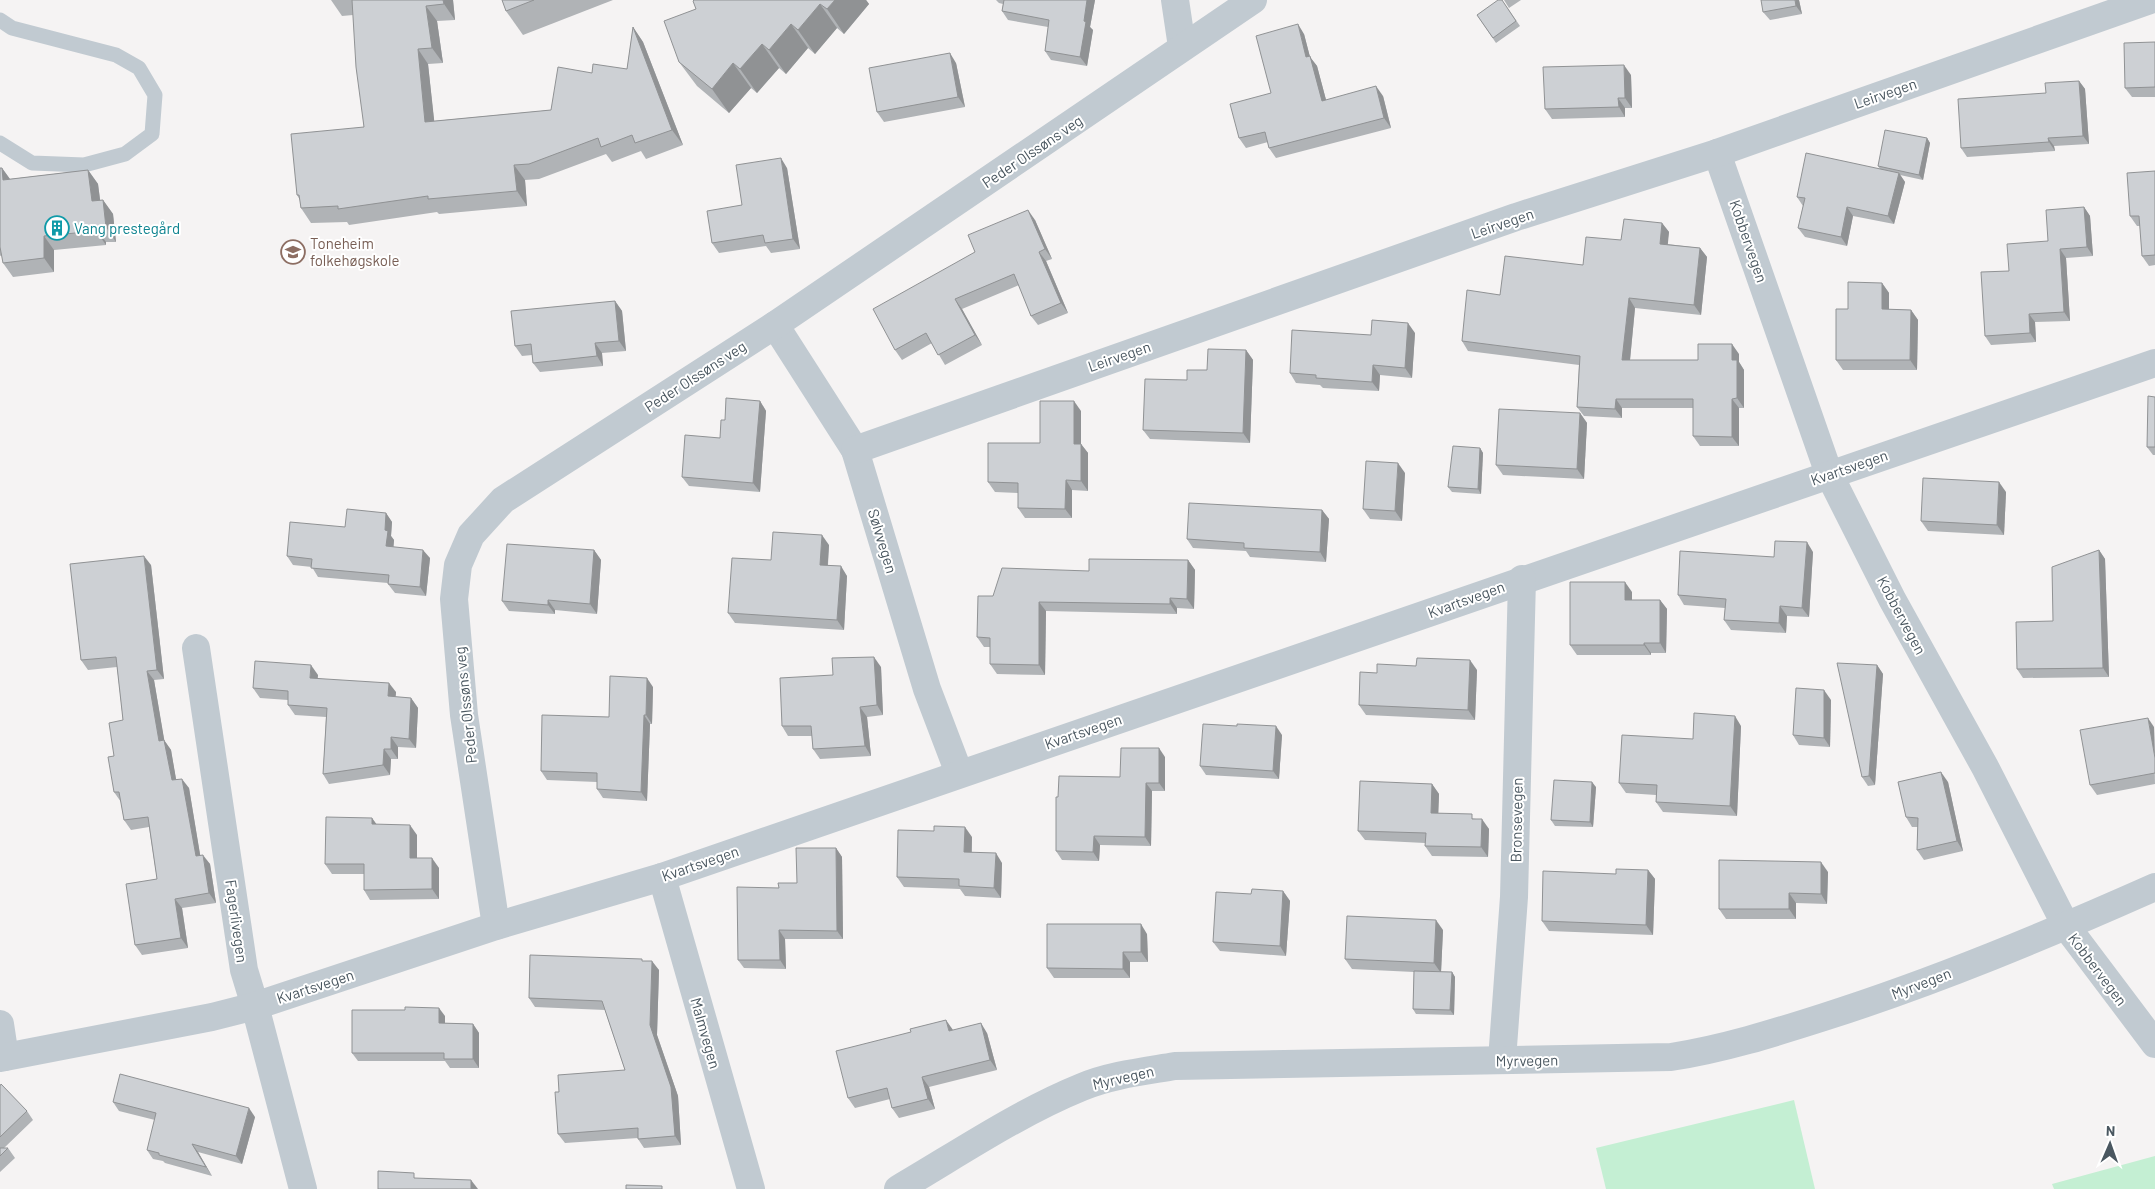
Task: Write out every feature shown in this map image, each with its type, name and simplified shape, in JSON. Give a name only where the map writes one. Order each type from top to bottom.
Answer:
[{"type":"street","points":[[1175,0],[1182,47]]},
{"type":"street","name":"Peder Olssøns veg","points":[[496,926],[464,715],[454,599],[458,565],[471,535],[503,500],[775,325],[1253,0]]},
{"type":"street","name":"Leirvegen","points":[[855,450],[1516,217],[1717,153],[2150,0]]},
{"type":"street","name":"Kobbervegen","points":[[1717,153],[1829,474],[1892,599],[1985,767],[2066,926],[2155,1044]]},
{"type":"street","name":"Sølvvegen","points":[[775,325],[855,450],[928,689],[959,773]]},
{"type":"street","name":"Kvartsvegen","points":[[2,1057],[212,1017],[255,1006],[496,926],[662,877],[1522,579],[2155,363]]},
{"type":"street","name":"Bronsevegen","points":[[1502,1060],[1514,897],[1522,579]]},
{"type":"street","name":"Fagerlivegen","points":[[196,648],[244,970],[303,1189]]},
{"type":"street","name":"Malmvegen","points":[[662,877],[751,1189]]},
{"type":"street","name":"Myrvegen","points":[[898,1189],[1042,1106],[1084,1086],[1136,1073],[1175,1066],[1671,1057],[1706,1052],[1878,1000],[2066,926],[2155,887]]},
{"type":"street","points":[[0,1024],[2,1057]]},
{"type":"lane","points":[[0,20],[12,28],[116,55],[139,68],[155,95],[152,134],[125,154],[84,165],[32,163],[0,143]]},
{"type":"green space","points":[[1794,1100],[1815,1189],[1606,1189],[1596,1148]]},
{"type":"green space","points":[[2155,1156],[2155,1189],[2054,1189],[2052,1184]]},
{"type":"building","points":[[352,0],[443,0],[444,4],[426,6],[432,48],[418,49],[425,122],[551,110],[558,67],[592,73],[593,64],[627,69],[633,27],[672,130],[635,143],[632,135],[601,147],[598,138],[529,164],[514,165],[517,191],[428,199],[428,196],[338,209],[338,206],[301,208],[299,195],[297,195],[291,134],[364,127],[356,67]]},
{"type":"building","points":[[502,0],[534,0],[506,11]]},
{"type":"building","points":[[694,0],[835,0],[827,9],[820,4],[798,30],[791,24],[769,50],[762,44],[740,69],[733,63],[712,89],[679,62],[664,21],[696,9]]},
{"type":"building","points":[[1004,0],[1087,0],[1084,21],[1086,22],[1080,57],[1045,51],[1049,20],[1002,11]]},
{"type":"building","points":[[1498,0],[1502,0],[1516,21],[1493,38],[1477,15]]},
{"type":"building","points":[[1761,0],[1795,0],[1796,6],[1763,12]]},
{"type":"building","points":[[1298,24],[1306,57],[1310,56],[1322,101],[1376,86],[1384,118],[1269,148],[1265,132],[1239,138],[1230,104],[1271,93],[1256,36]]},
{"type":"building","points":[[2155,42],[2155,87],[2125,88],[2124,43]]},
{"type":"building","points":[[950,53],[958,97],[877,112],[869,68]]},
{"type":"building","points":[[1624,65],[1625,98],[1618,98],[1619,107],[1545,109],[1543,67]]},
{"type":"building","points":[[2079,81],[2083,136],[2048,138],[2049,142],[1961,148],[1958,99],[2046,93],[2045,83]]},
{"type":"building","points":[[1885,130],[1927,138],[1919,175],[1878,166]]},
{"type":"building","points":[[1806,153],[1899,173],[1888,216],[1847,207],[1841,237],[1798,228],[1805,198],[1797,197]]},
{"type":"building","points":[[781,158],[793,239],[765,243],[763,235],[712,243],[707,211],[742,205],[736,165]]},
{"type":"building","name":"Vang prestegård","points":[[0,168],[2,168],[3,180],[88,170],[92,201],[103,200],[106,227],[96,228],[96,231],[44,236],[44,258],[3,263],[0,247]]},
{"type":"building","points":[[2155,171],[2155,255],[2142,256],[2139,216],[2130,216],[2127,173]]},
{"type":"building","points":[[2084,207],[2087,247],[2060,249],[2064,312],[2029,314],[2030,333],[1985,336],[1981,272],[2009,271],[2007,244],[2048,241],[2046,210]]},
{"type":"building","points":[[1028,210],[1045,249],[1039,252],[1061,303],[1031,316],[1014,274],[955,299],[975,335],[938,355],[926,333],[895,350],[873,309],[975,252],[968,235]]},
{"type":"building","points":[[1624,219],[1662,223],[1660,244],[1700,248],[1694,305],[1629,298],[1622,360],[1698,360],[1698,344],[1732,344],[1732,360],[1737,360],[1737,398],[1732,399],[1732,437],[1693,436],[1693,399],[1616,399],[1615,409],[1577,407],[1580,356],[1462,341],[1467,290],[1500,295],[1505,256],[1583,265],[1586,237],[1621,240]]},
{"type":"building","points":[[1848,282],[1882,283],[1882,309],[1911,310],[1910,360],[1836,360],[1836,309],[1848,309]]},
{"type":"building","points":[[615,301],[619,341],[595,343],[597,356],[533,363],[531,344],[515,346],[511,311]]},
{"type":"building","points":[[1372,320],[1408,323],[1405,368],[1373,365],[1372,382],[1316,378],[1316,375],[1290,373],[1292,330],[1371,335]]},
{"type":"building","points":[[1208,349],[1246,350],[1243,433],[1143,430],[1145,379],[1187,380],[1187,370],[1207,370]]},
{"type":"building","points":[[2148,396],[2155,397],[2155,447],[2147,447]]},
{"type":"building","points":[[726,398],[760,401],[753,483],[682,477],[685,435],[720,438],[721,420],[725,420]]},
{"type":"building","points":[[1040,401],[1074,401],[1074,444],[1081,444],[1081,481],[1066,480],[1065,509],[1018,508],[1018,483],[988,482],[988,443],[1040,443]]},
{"type":"building","points":[[1499,409],[1580,413],[1577,469],[1496,465]]},
{"type":"building","points":[[1453,446],[1480,448],[1478,489],[1448,487]]},
{"type":"building","points":[[1366,461],[1398,463],[1395,511],[1363,509]]},
{"type":"building","points":[[1923,478],[1999,482],[1997,525],[1921,521]]},
{"type":"building","points":[[1189,503],[1322,510],[1320,552],[1244,548],[1244,543],[1187,539]]},
{"type":"building","points":[[347,509],[386,513],[385,530],[388,531],[386,546],[423,550],[420,587],[388,584],[389,575],[311,568],[312,559],[287,556],[290,522],[345,527]]},
{"type":"building","points":[[773,532],[822,535],[820,565],[841,566],[837,620],[728,613],[732,558],[771,560]]},
{"type":"building","points":[[1775,541],[1807,542],[1802,608],[1780,606],[1779,623],[1724,620],[1726,599],[1678,595],[1680,551],[1774,557]]},
{"type":"building","points":[[507,544],[594,550],[590,604],[548,600],[548,605],[502,601]]},
{"type":"building","points":[[2099,550],[2103,668],[2017,669],[2016,622],[2053,621],[2052,567]]},
{"type":"building","points":[[144,556],[157,670],[147,671],[159,741],[164,740],[172,780],[182,779],[196,856],[203,855],[209,893],[175,899],[181,938],[135,945],[126,884],[157,879],[148,817],[124,820],[119,792],[114,792],[108,757],[114,756],[109,723],[123,720],[116,657],[81,660],[70,564]]},
{"type":"building","points":[[1089,559],[1188,560],[1187,599],[1170,598],[1170,604],[1039,602],[1039,665],[990,664],[990,638],[977,637],[978,596],[993,596],[1002,568],[1089,571]]},
{"type":"building","points":[[1570,582],[1625,582],[1625,600],[1660,600],[1660,643],[1644,643],[1644,645],[1570,645]]},
{"type":"building","points":[[874,657],[877,705],[860,707],[865,746],[813,749],[811,726],[782,726],[780,678],[833,675],[832,658]]},
{"type":"building","points":[[1417,658],[1470,660],[1468,710],[1359,705],[1360,672],[1377,673],[1377,664],[1416,666]]},
{"type":"building","points":[[255,661],[311,665],[310,678],[389,683],[388,696],[411,698],[409,739],[391,737],[391,749],[384,749],[383,765],[323,774],[327,708],[288,705],[288,691],[253,688]]},
{"type":"building","points":[[1837,663],[1877,665],[1869,776],[1862,777]]},
{"type":"building","points":[[610,676],[647,678],[641,792],[597,789],[597,773],[541,771],[542,715],[609,717]]},
{"type":"building","points":[[1796,688],[1824,690],[1824,738],[1793,735]]},
{"type":"building","points":[[1694,713],[1735,716],[1730,806],[1656,802],[1657,785],[1619,783],[1622,735],[1693,739]]},
{"type":"building","points":[[2148,718],[2155,758],[2155,773],[2090,785],[2080,730]]},
{"type":"building","points":[[1203,724],[1276,726],[1273,771],[1200,766]]},
{"type":"building","points":[[1121,748],[1159,748],[1159,783],[1146,783],[1145,837],[1094,836],[1093,852],[1056,851],[1056,797],[1058,797],[1059,776],[1120,777]]},
{"type":"building","points":[[1941,772],[1957,841],[1917,850],[1918,818],[1906,817],[1898,782]]},
{"type":"building","points":[[1554,780],[1592,782],[1590,822],[1551,820]]},
{"type":"building","points":[[1360,781],[1432,784],[1431,813],[1472,814],[1472,819],[1482,819],[1481,847],[1425,846],[1426,833],[1358,831]]},
{"type":"building","points":[[326,817],[372,818],[372,824],[410,825],[410,858],[432,858],[432,889],[364,890],[364,864],[325,864]]},
{"type":"building","points":[[934,826],[965,827],[964,852],[996,853],[994,888],[959,886],[959,879],[897,877],[898,830],[934,831]]},
{"type":"building","points":[[796,848],[836,848],[837,931],[779,930],[780,960],[738,960],[737,887],[779,888],[778,883],[797,883]]},
{"type":"building","points":[[1719,860],[1821,862],[1821,894],[1789,893],[1789,909],[1719,909]]},
{"type":"building","points":[[1616,869],[1648,870],[1646,925],[1542,921],[1543,871],[1616,874]]},
{"type":"building","points":[[1252,889],[1283,891],[1280,946],[1213,942],[1216,892],[1251,894]]},
{"type":"building","points":[[1347,916],[1436,920],[1434,963],[1345,959]]},
{"type":"building","points":[[1047,924],[1141,924],[1141,952],[1123,952],[1123,969],[1047,968]]},
{"type":"building","points":[[530,955],[642,959],[642,961],[652,961],[650,1025],[671,1087],[675,1136],[638,1139],[638,1128],[558,1134],[555,1092],[559,1092],[558,1075],[625,1070],[602,1001],[529,998]]},
{"type":"building","points":[[1414,971],[1452,972],[1450,1010],[1413,1009]]},
{"type":"building","points":[[405,1007],[439,1008],[439,1023],[473,1024],[473,1059],[444,1059],[444,1053],[352,1053],[352,1010],[405,1010]]},
{"type":"building","points":[[946,1020],[949,1031],[981,1023],[990,1060],[922,1077],[928,1099],[892,1108],[887,1088],[848,1098],[836,1051],[911,1032],[910,1029]]},
{"type":"building","points":[[120,1074],[249,1108],[236,1156],[192,1144],[206,1167],[147,1150],[156,1113],[113,1102]]},
{"type":"building","points":[[1,1084],[27,1111],[0,1137],[0,1086]]},
{"type":"building","points":[[0,1148],[8,1148],[0,1156]]},
{"type":"building","points":[[378,1171],[414,1173],[414,1178],[471,1180],[471,1189],[378,1189]]},
{"type":"building","points":[[626,1185],[662,1186],[662,1189],[626,1189]]},
{"type":"place","name":"Vang prestegård","points":[[57,228]]},
{"type":"place","name":"Toneheim folkehøgskole","points":[[293,252]]}]
